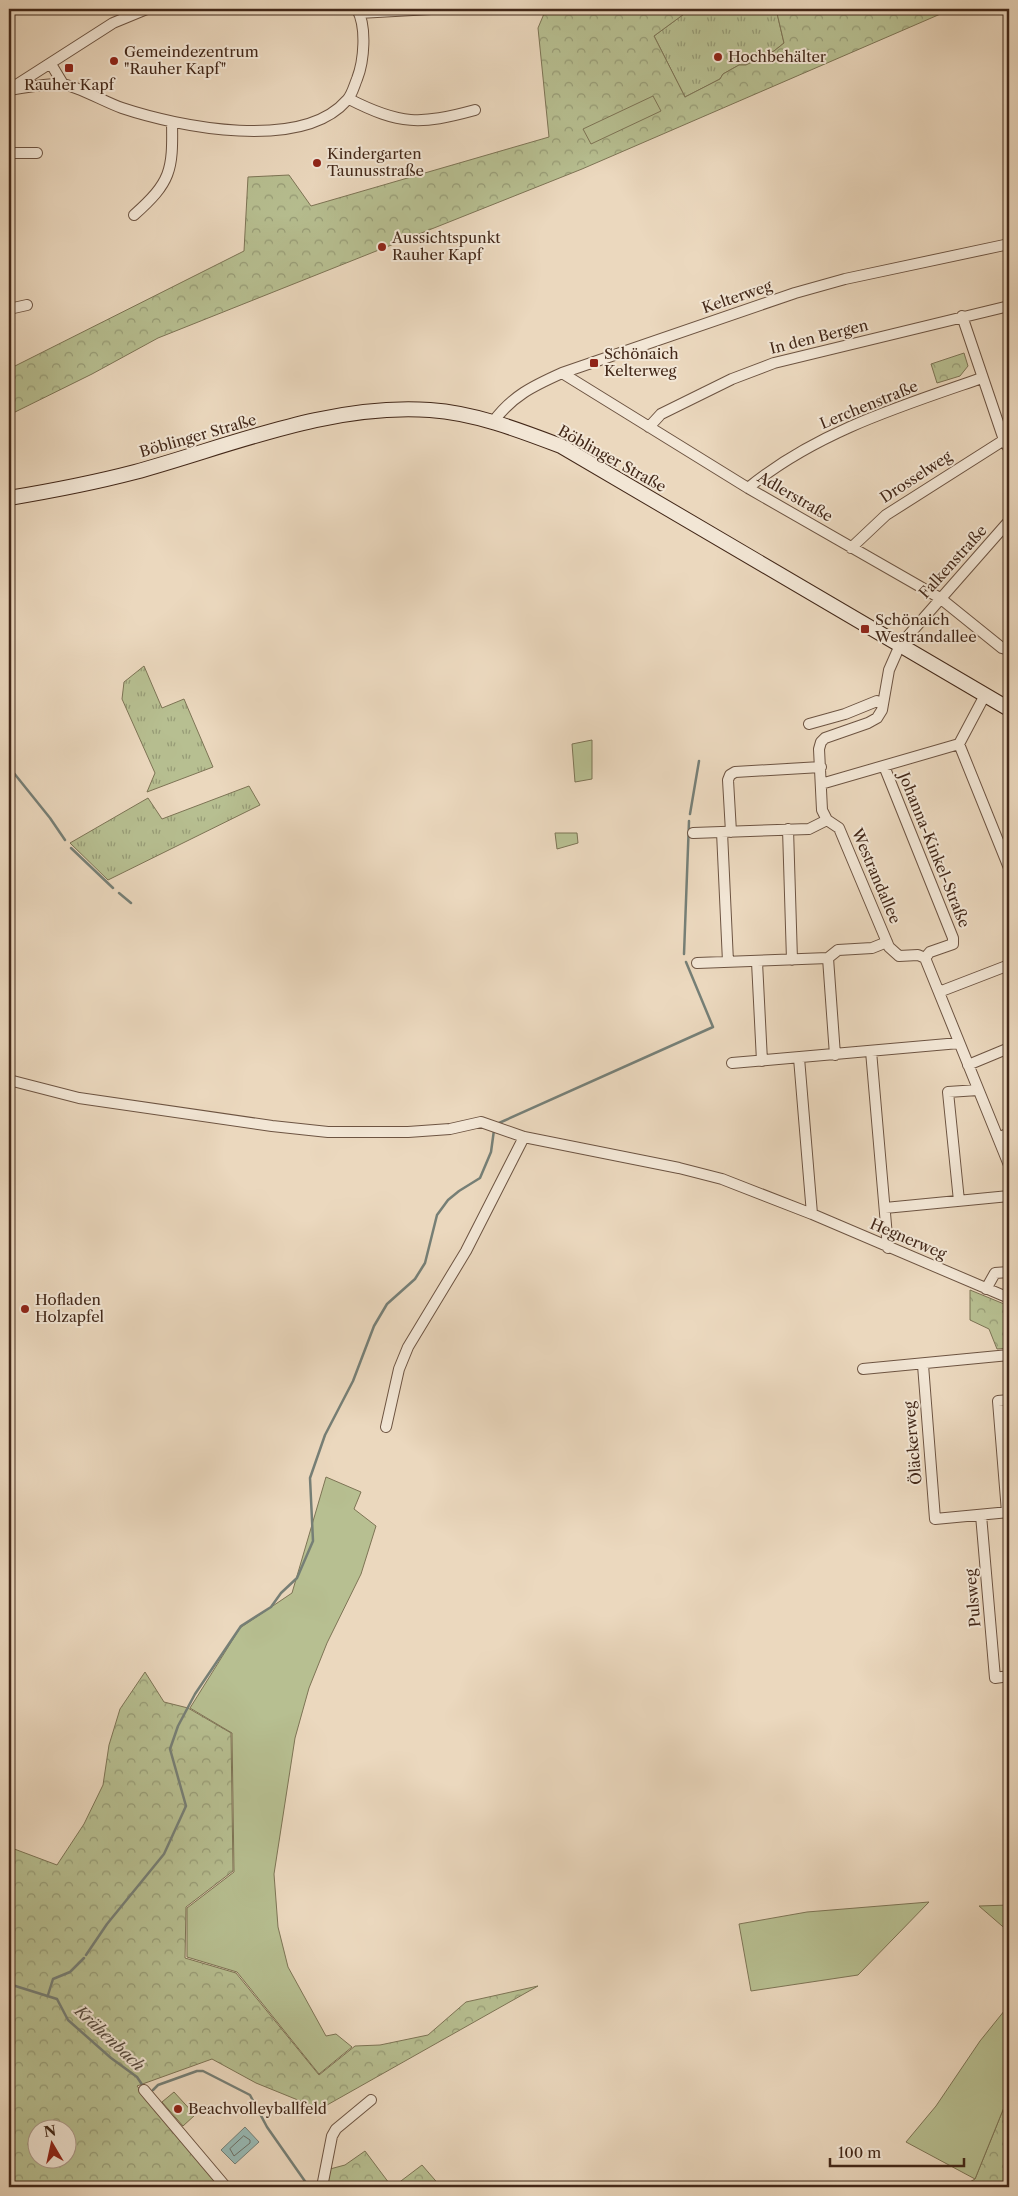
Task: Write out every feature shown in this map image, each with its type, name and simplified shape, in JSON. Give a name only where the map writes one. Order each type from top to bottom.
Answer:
[{"type":"main road","name":"Böblinger Straße","points":[[9,498],[112,478],[270,432],[348,414],[430,410],[493,422],[561,446],[1009,709]]},
{"type":"street","points":[[9,90],[113,23],[147,9]]},
{"type":"street","points":[[9,90],[63,84],[121,107],[172,122],[225,130],[262,130],[302,126],[321,120],[349,99],[362,65],[363,40],[358,11],[431,9]]},
{"type":"street","points":[[51,64],[63,84]]},
{"type":"street","points":[[349,99],[377,113],[404,120],[438,120],[475,110]]},
{"type":"street","points":[[134,215],[163,187],[172,159],[172,122]]},
{"type":"street","points":[[9,154],[37,153]]},
{"type":"street","name":"Kelterweg","points":[[493,422],[502,409],[527,389],[562,373],[795,293],[845,279],[1009,244]]},
{"type":"street","points":[[9,309],[27,305]]},
{"type":"street","name":"In den Bergen","points":[[649,427],[661,414],[732,379],[774,363],[1009,306]]},
{"type":"street","points":[[962,316],[982,378],[1009,449]]},
{"type":"street","name":"Adlerstraße","points":[[562,373],[748,488],[940,598],[1002,648],[1009,650]]},
{"type":"street","name":"Lerchenstraße","points":[[748,488],[769,470],[859,422],[982,378]]},
{"type":"street","name":"Drosselweg","points":[[851,548],[886,515],[1004,440]]},
{"type":"street","name":"Falkenstraße","points":[[900,645],[1009,521]]},
{"type":"street","points":[[693,833],[809,829],[826,820],[822,810],[819,749],[821,742],[825,738],[877,718],[882,710],[889,670],[900,645]]},
{"type":"street","points":[[821,784],[958,744],[985,695]]},
{"type":"street","points":[[809,724],[845,714],[877,701]]},
{"type":"street","points":[[958,744],[1005,844],[1009,868]]},
{"type":"street","points":[[728,962],[727,832],[728,780],[730,775],[735,772],[821,766]]},
{"type":"street","name":"Johanna-Kinkel-Straße","points":[[884,766],[953,938],[953,944],[930,952],[926,958]]},
{"type":"street","name":"Westrandallee","points":[[826,820],[839,828],[888,942],[899,956],[918,955],[926,958]]},
{"type":"street","points":[[788,830],[792,960]]},
{"type":"street","points":[[697,963],[828,958],[838,950],[872,948],[888,942]]},
{"type":"street","points":[[828,958],[835,1055]]},
{"type":"street","points":[[926,958],[1009,1165]]},
{"type":"street","points":[[757,962],[762,1061]]},
{"type":"street","points":[[939,992],[1009,965]]},
{"type":"street","points":[[732,1063],[959,1044]]},
{"type":"street","points":[[968,1065],[1009,1048]]},
{"type":"street","points":[[871,1051],[888,1248]]},
{"type":"street","points":[[799,1058],[812,1214]]},
{"type":"street","name":"Hegnerweg","points":[[9,1080],[78,1098],[272,1126],[328,1132],[364,1133],[450,1129],[481,1122],[524,1137],[679,1168],[722,1179],[812,1214],[1009,1298]]},
{"type":"street","points":[[959,1201],[948,1092],[978,1090]]},
{"type":"street","points":[[998,1138],[1009,1133]]},
{"type":"street","points":[[386,1427],[399,1369],[408,1347],[466,1251],[524,1137]]},
{"type":"street","points":[[886,1208],[1009,1196]]},
{"type":"street","points":[[986,1289],[995,1273],[1009,1272]]},
{"type":"street","points":[[863,1369],[923,1365],[1009,1355]]},
{"type":"street","name":"Öläckerweg","points":[[923,1365],[935,1519],[981,1515]]},
{"type":"street","points":[[981,1515],[1008,1512],[998,1401],[1009,1400]]},
{"type":"street","name":"Pulsweg","points":[[981,1515],[994,1678],[1009,1676]]},
{"type":"street","points":[[144,2090],[226,2187]]},
{"type":"street","points":[[322,2187],[332,2136],[336,2129],[371,2100]]},
{"type":"green space","points":[[546,9],[720,9],[684,14],[654,36],[685,97],[720,79],[723,74],[739,65],[746,65],[774,51],[784,43],[776,9],[952,9],[582,169],[158,338],[92,374],[9,415],[9,369],[244,251],[248,177],[289,175],[311,206],[549,137],[538,28]]},
{"type":"green space","points":[[720,9],[776,9],[784,43],[774,51],[746,65],[739,65],[723,74],[720,79],[685,97],[654,36],[684,14]]},
{"type":"green space","points":[[653,96],[661,111],[591,144],[583,129]]},
{"type":"green space","points":[[964,353],[968,366],[960,376],[937,383],[931,364]]},
{"type":"green space","points":[[144,666],[162,708],[184,699],[213,767],[147,792],[155,773],[122,699],[124,682]]},
{"type":"green space","points":[[592,740],[592,779],[575,782],[572,744]]},
{"type":"green space","points":[[249,786],[260,805],[108,880],[70,843],[148,798],[162,819]]},
{"type":"green space","points":[[555,833],[577,833],[578,843],[557,849]]},
{"type":"green space","points":[[970,1290],[1009,1306],[1009,1348],[997,1349],[989,1329],[970,1320]]},
{"type":"green space","points":[[326,1477],[361,1492],[354,1509],[376,1526],[361,1574],[327,1643],[309,1688],[295,1738],[274,1874],[278,1927],[288,1967],[326,2036],[336,2034],[352,2047],[319,2074],[237,1972],[187,1957],[187,1908],[234,1872],[232,1733],[190,1708],[240,1628],[292,1593]]},
{"type":"green space","points":[[145,1672],[164,1702],[188,1708],[231,1733],[233,1871],[186,1907],[185,1958],[236,1973],[319,2075],[355,2046],[380,2045],[428,2035],[466,2002],[538,1986],[320,2109],[256,2083],[212,2059],[137,2086],[205,2169],[224,2187],[9,2187],[9,1847],[57,1865],[84,1824],[103,1785],[109,1745],[120,1709]]},
{"type":"green space","points":[[929,1902],[858,1975],[751,1991],[739,1924],[807,1912]]},
{"type":"green space","points":[[1009,1905],[1009,1932],[979,1906]]},
{"type":"green space","points":[[1009,2005],[1009,2095],[975,2179],[906,2142],[936,2106],[980,2041]]},
{"type":"green space","name":"Beachvolleyballfeld","points":[[174,2092],[195,2115],[183,2126],[162,2102]]},
{"type":"green space","points":[[1009,2095],[1009,2179],[1005,2187],[961,2187],[975,2179]]},
{"type":"green space","points":[[365,2151],[392,2187],[326,2187],[330,2169],[345,2165]]},
{"type":"green space","points":[[422,2165],[441,2187],[393,2187]]},
{"type":"water","points":[[245,2127],[259,2142],[235,2164],[221,2150]]},
{"type":"waterway","points":[[690,814],[699,761]]},
{"type":"waterway","points":[[9,767],[65,840]]},
{"type":"waterway","points":[[684,954],[689,821]]},
{"type":"waterway","points":[[71,848],[113,888]]},
{"type":"waterway","points":[[119,893],[131,903]]},
{"type":"waterway","points":[[499,1123],[713,1027],[686,962]]},
{"type":"waterway","points":[[86,1955],[107,1924],[164,1854],[186,1806],[170,1749],[178,1726],[195,1694],[241,1626],[271,1607],[281,1593],[297,1578],[313,1541],[310,1478],[325,1435],[353,1381],[374,1326],[387,1304],[415,1279],[425,1263],[437,1215],[448,1200],[480,1178],[491,1152],[494,1130]]},
{"type":"waterway","points":[[48,1995],[53,1979],[70,1972],[84,1958]]},
{"type":"waterway","name":"Krähenbach","points":[[9,1984],[57,1999],[68,2020],[111,2058],[137,2077],[143,2086]]},
{"type":"waterway","name":"Krähenbach","points":[[153,2090],[158,2085],[197,2071],[203,2071],[250,2095],[267,2127],[309,2187]]},
{"type":"place","name":"Hochbehälter","points":[[718,57]]},
{"type":"place","name":"Gemeindezentrum \"Rauher Kapf\"","points":[[114,61]]},
{"type":"place","name":"Rauher Kapf","points":[[69,68]]},
{"type":"place","name":"Kindergarten Taunusstraße","points":[[317,163]]},
{"type":"place","name":"Aussichtspunkt Rauher Kapf","points":[[382,247]]},
{"type":"place","name":"Schönaich Kelterweg","points":[[594,363]]},
{"type":"place","name":"Schönaich Westrandallee","points":[[865,629]]},
{"type":"place","name":"Hofladen Holzapfel","points":[[25,1309]]},
{"type":"place","name":"Beachvolleyballfeld","points":[[178,2109]]}]
